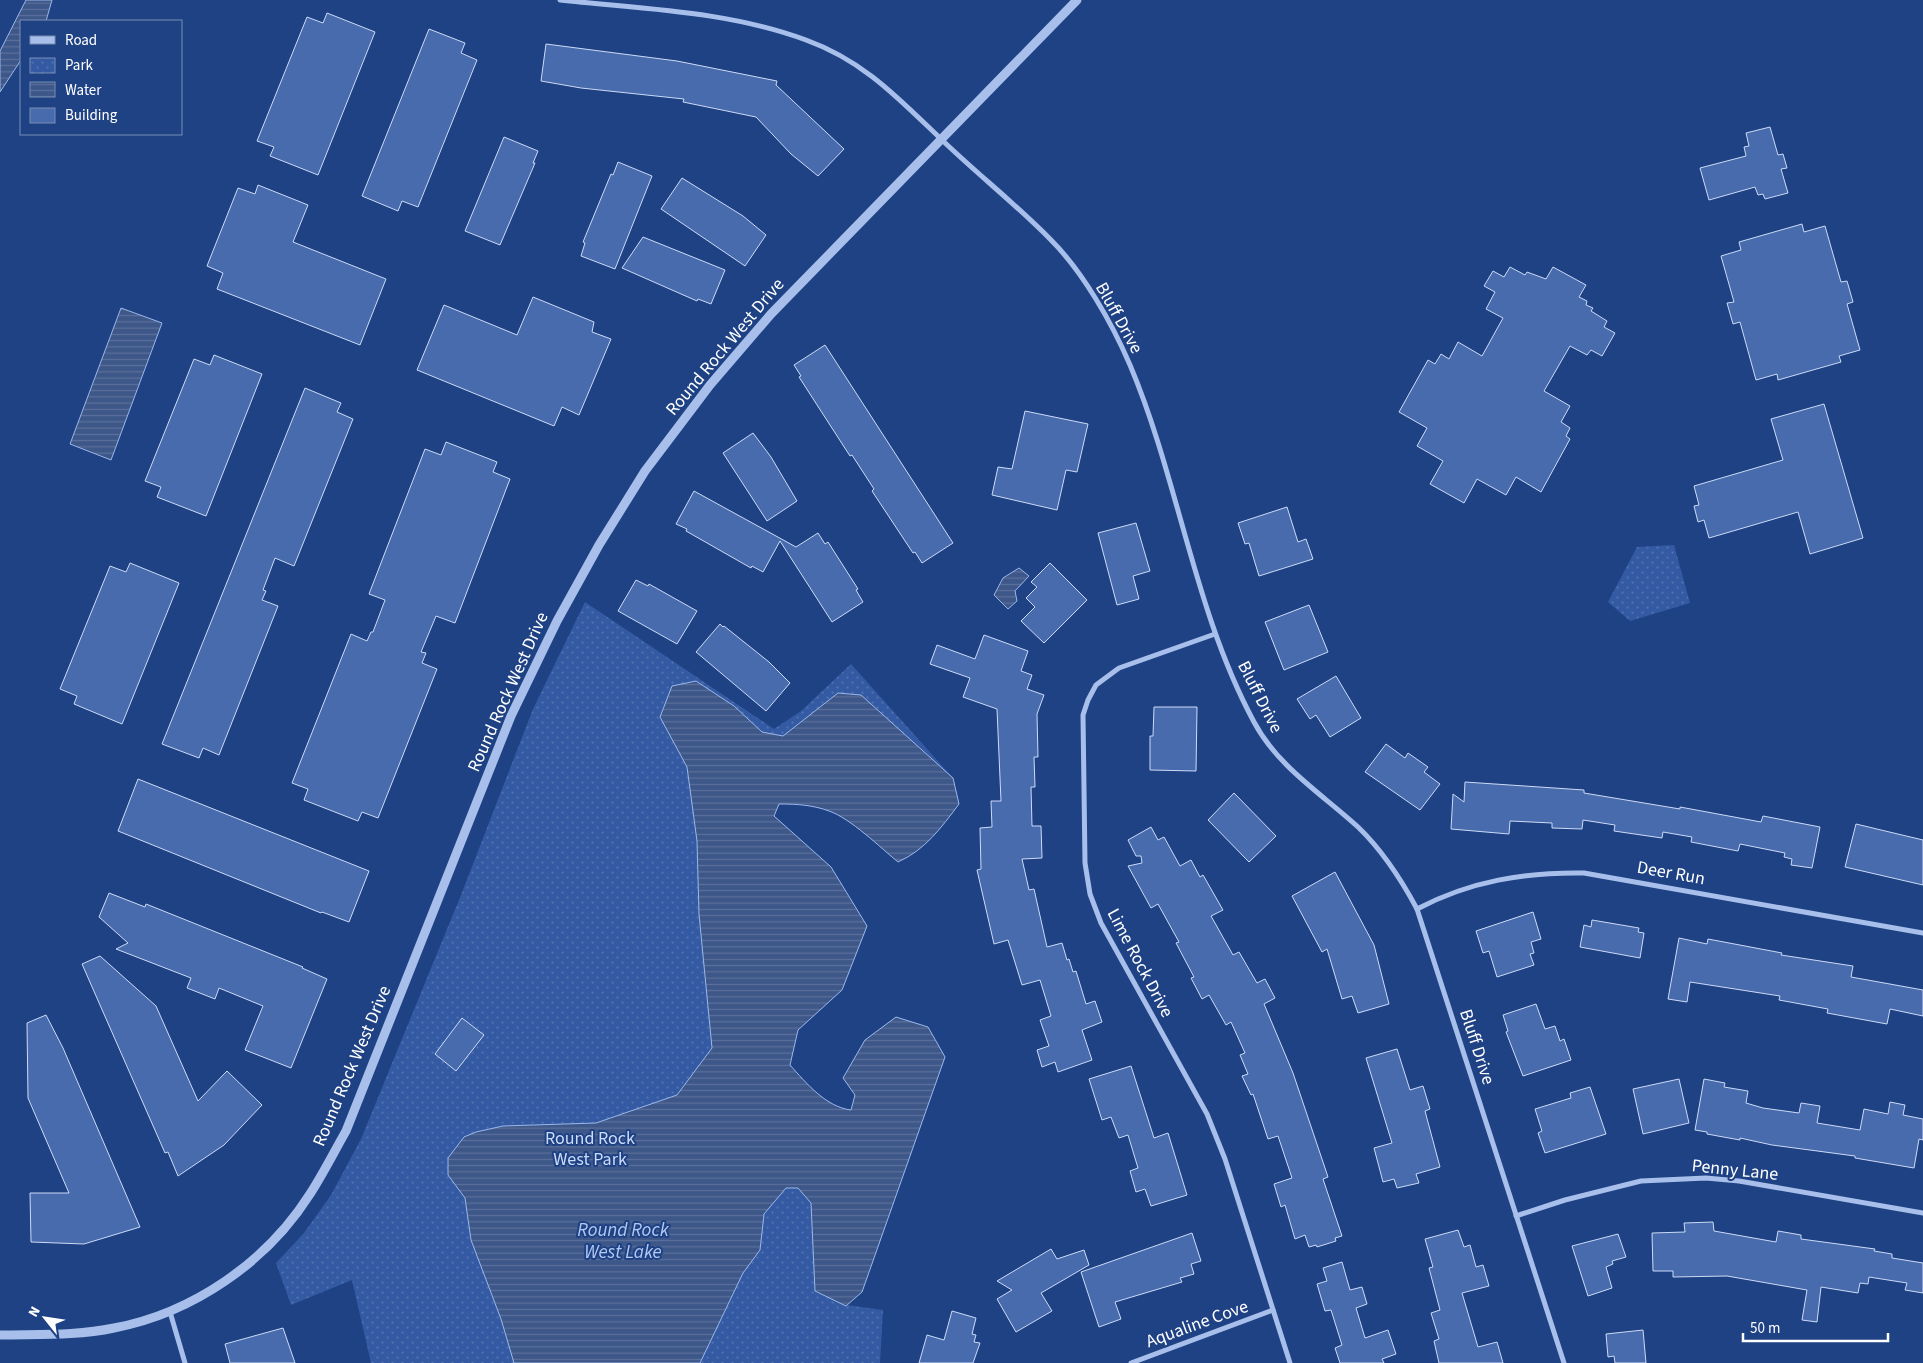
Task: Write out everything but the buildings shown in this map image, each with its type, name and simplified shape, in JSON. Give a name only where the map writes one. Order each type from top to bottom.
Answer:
[{"type":"street","name":"Bluff Drive","points":[[560,0],[727,18],[778,30],[843,56],[880,81],[940,139],[1053,242],[1091,292],[1130,365],[1161,455],[1216,634],[1255,725],[1272,750],[1293,771],[1360,829],[1382,853],[1401,880],[1417,909],[1564,1363]]},
{"type":"street","name":"Round Rock West Drive","points":[[0,1335],[113,1329],[170,1312],[213,1289],[240,1271],[279,1234],[310,1196],[342,1140],[511,716],[556,621],[599,545],[645,471],[710,385],[771,314],[1077,0]]},
{"type":"street","name":"Lime Rock Drive","points":[[1216,634],[1119,668],[1096,686],[1083,715],[1085,863],[1090,894],[1101,924],[1207,1114],[1225,1158],[1290,1363]]},
{"type":"street","name":"Deer Run","points":[[1417,909],[1444,895],[1487,882],[1550,872],[1584,873],[1923,933]]},
{"type":"street","name":"Penny Lane","points":[[1516,1216],[1565,1200],[1641,1181],[1706,1178],[1739,1181],[1923,1213]]},
{"type":"street","name":"Aqualine Cove","points":[[1131,1363],[1273,1310]]},
{"type":"street","points":[[170,1312],[185,1363]]},
{"type":"green space","points":[[1674,545],[1690,603],[1630,621],[1608,602],[1637,547]]},
{"type":"green space","name":"Round Rock West Park","points":[[585,602],[774,729],[801,711],[851,664],[953,778],[959,804],[939,830],[924,845],[898,862],[856,827],[829,811],[805,805],[779,804],[774,816],[831,867],[867,926],[842,990],[798,1030],[790,1065],[825,1099],[842,1108],[851,1110],[855,1095],[843,1078],[865,1040],[896,1017],[928,1027],[945,1057],[862,1292],[847,1305],[883,1310],[880,1363],[371,1363],[352,1280],[291,1305],[276,1263],[304,1233],[331,1195],[361,1139],[461,895],[533,709]]},
{"type":"water","points":[[26,0],[52,0],[46,20],[20,20],[20,62],[0,92],[0,51]]},
{"type":"water","points":[[121,308],[162,323],[111,460],[70,444]]},
{"type":"water","points":[[1019,568],[1029,576],[1015,591],[1017,601],[1008,609],[994,595],[1003,578]]},
{"type":"water","name":"Round Rock West Lake","points":[[696,681],[734,706],[762,732],[783,736],[838,693],[861,695],[953,778],[959,804],[939,830],[924,845],[898,862],[856,827],[829,811],[805,805],[779,804],[774,816],[831,867],[867,926],[842,990],[798,1030],[790,1065],[825,1099],[842,1108],[851,1110],[855,1095],[843,1078],[865,1040],[896,1017],[928,1027],[945,1057],[862,1292],[846,1306],[815,1291],[811,1203],[798,1188],[786,1188],[764,1214],[760,1250],[743,1273],[700,1363],[514,1363],[501,1319],[471,1240],[465,1198],[448,1175],[448,1158],[464,1137],[476,1132],[503,1126],[596,1123],[677,1095],[712,1048],[699,914],[697,841],[687,767],[660,717],[672,686]]}]
